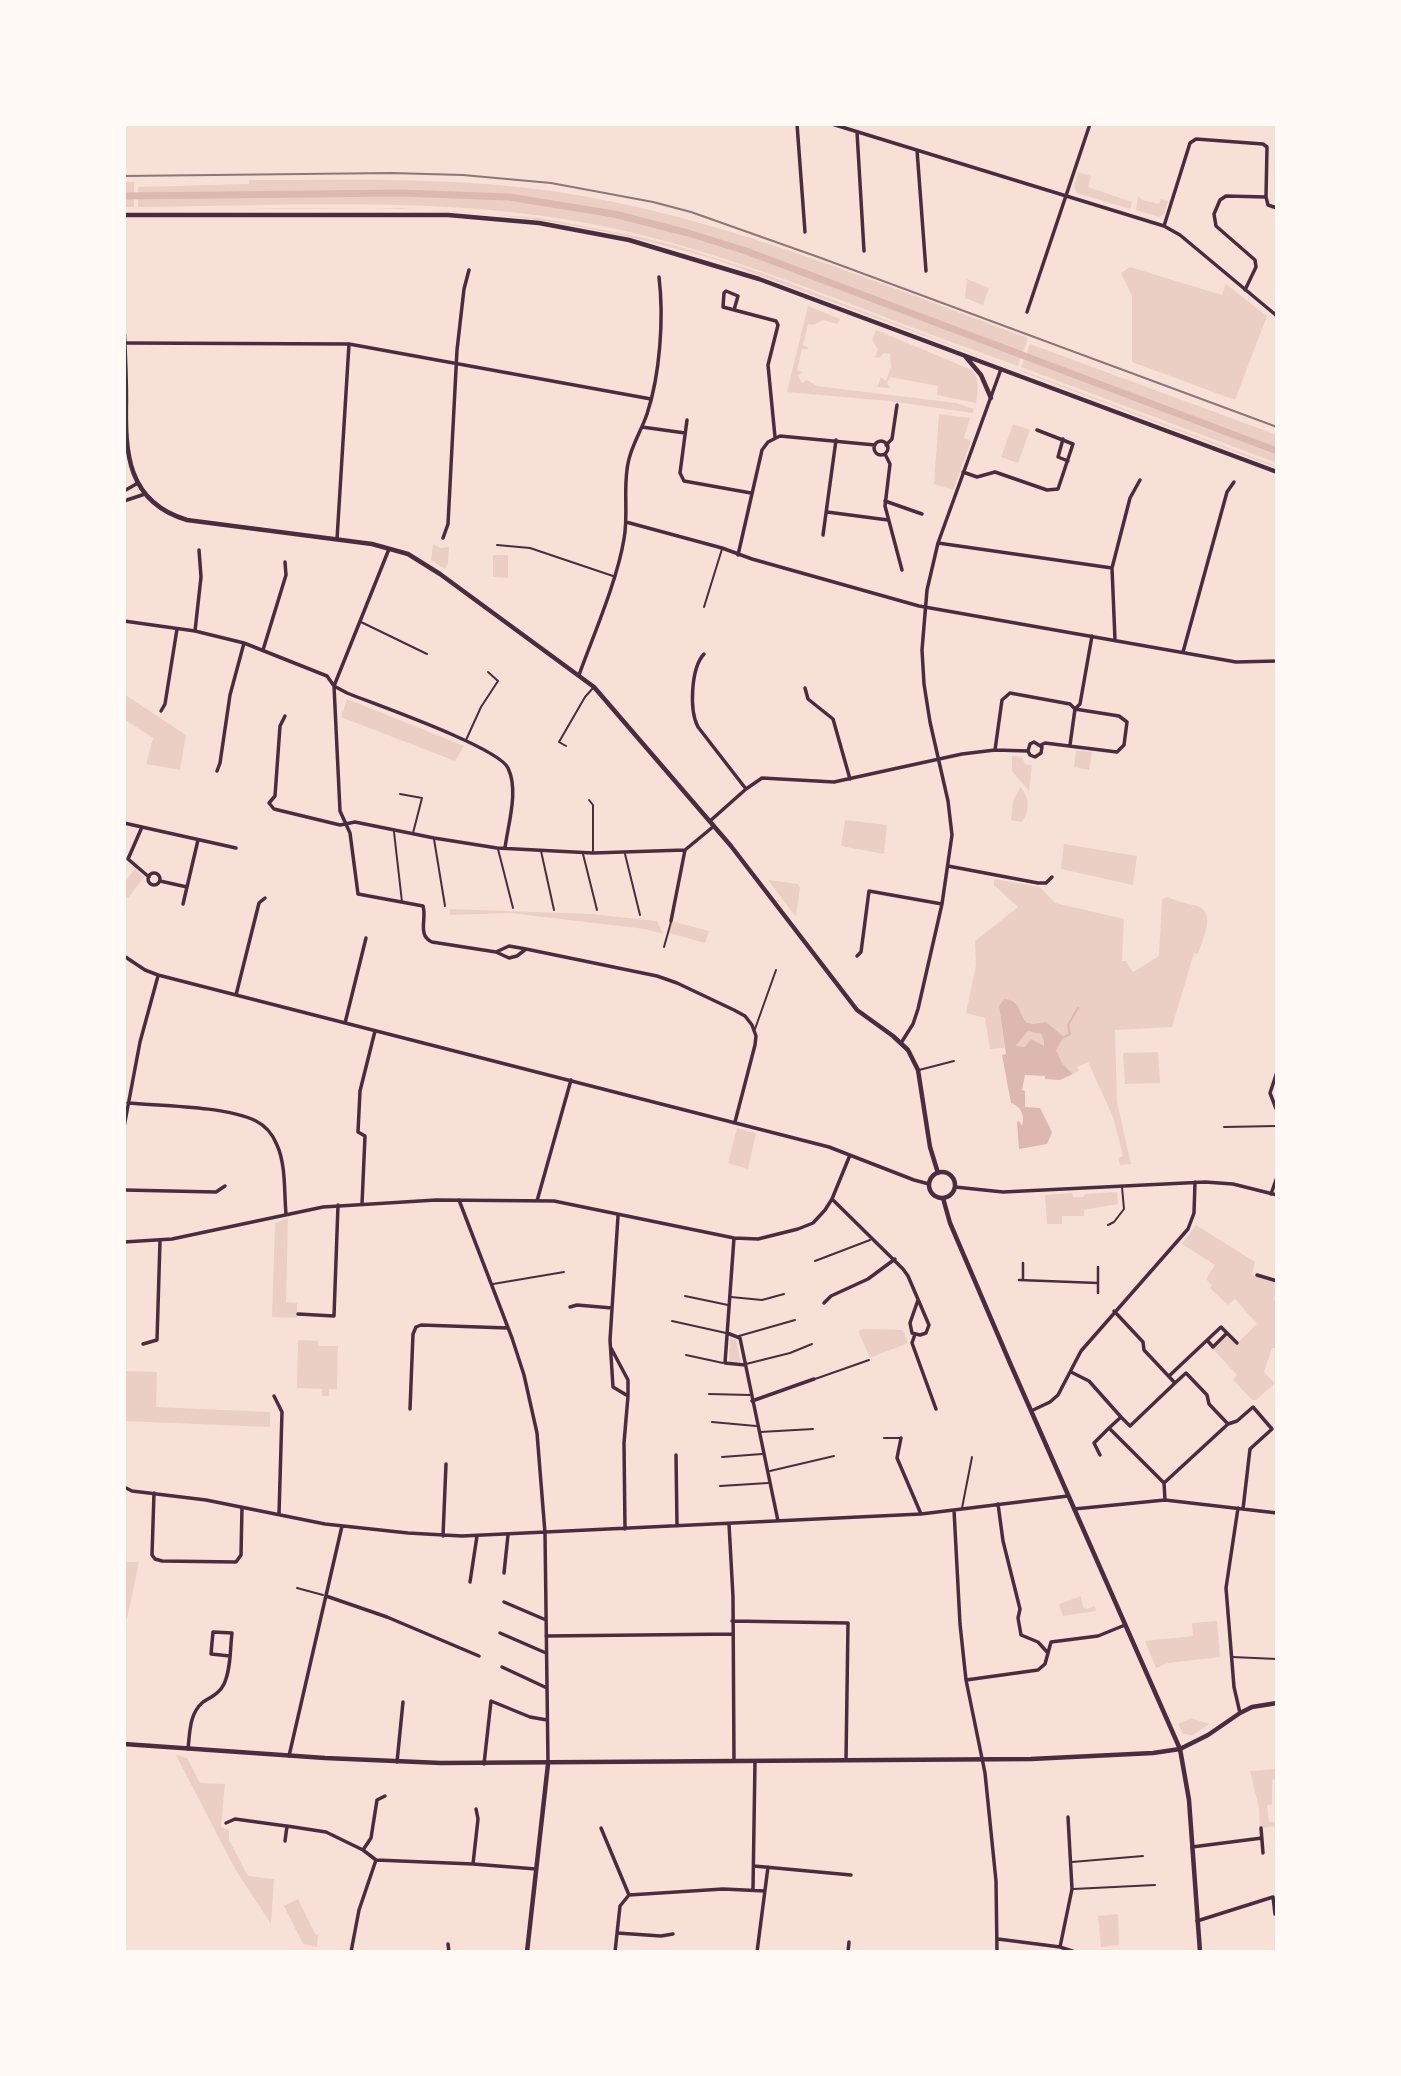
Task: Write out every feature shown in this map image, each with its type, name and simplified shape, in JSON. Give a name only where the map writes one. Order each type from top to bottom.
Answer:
[{"type":"main road","points":[[124,215],[436,214],[494,218],[629,240],[713,264],[1277,472]]},
{"type":"main road","points":[[124,334],[126,448],[138,483],[160,510],[187,520],[337,539],[408,554],[594,687],[710,821],[856,1010],[901,1043],[914,1059],[930,1147],[938,1173]]},
{"type":"main road","points":[[964,355],[981,375],[991,398]]},
{"type":"main road","points":[[938,1173],[951,1175],[955,1187],[951,1195],[943,1198],[933,1194],[929,1184],[933,1175],[938,1173]]},
{"type":"main road","points":[[943,1198],[950,1223],[1180,1749],[1187,1781],[1200,1952]]},
{"type":"main road","points":[[124,1744],[289,1756],[484,1764],[982,1760],[1153,1753],[1180,1749],[1194,1744],[1252,1707],[1277,1703]]},
{"type":"main road","points":[[527,1952],[548,1764]]},
{"type":"street","points":[[797,124],[805,232]]},
{"type":"street","points":[[832,124],[1164,226],[1180,235],[1277,316]]},
{"type":"street","points":[[1027,312],[1090,124]]},
{"type":"street","points":[[857,132],[864,251]]},
{"type":"street","points":[[1164,226],[1190,143],[1196,139],[1263,144],[1267,147],[1266,197],[1268,205],[1277,208]]},
{"type":"street","points":[[917,150],[926,271]]},
{"type":"street","points":[[1245,290],[1256,267],[1255,260],[1216,226],[1214,214],[1220,200],[1229,195],[1266,197]]},
{"type":"street","points":[[443,538],[448,524],[457,365],[464,289],[469,270]]},
{"type":"street","points":[[579,675],[621,553],[626,522],[626,472],[651,399],[660,345],[659,277]]},
{"type":"street","points":[[734,310],[738,296],[726,292],[721,304],[734,310],[776,321],[778,324],[768,365],[775,437]]},
{"type":"street","points":[[124,344],[349,344],[651,399]]},
{"type":"street","points":[[337,539],[349,344]]},
{"type":"street","points":[[901,1043],[913,1024],[918,1009],[942,904],[952,830],[924,684],[922,650],[930,571],[1001,369]]},
{"type":"street","points":[[897,405],[892,439],[886,445],[885,454],[890,464],[885,501],[902,570]]},
{"type":"street","points":[[687,420],[680,473],[684,481],[751,493]]},
{"type":"street","points":[[642,427],[685,433]]},
{"type":"street","points":[[963,472],[976,477],[995,472],[1052,491],[1059,487],[1073,444],[1037,430]]},
{"type":"street","points":[[738,555],[764,444],[775,437],[785,435],[875,445],[881,442],[886,445]]},
{"type":"street","points":[[1063,439],[1058,457],[1068,461]]},
{"type":"street","points":[[823,535],[836,440]]},
{"type":"street","points":[[875,445],[876,453],[885,454]]},
{"type":"street","points":[[1115,640],[1112,568],[1130,498],[1140,480]]},
{"type":"street","points":[[1183,653],[1227,492],[1234,482]]},
{"type":"street","points":[[124,491],[138,483]]},
{"type":"street","points":[[124,501],[145,494]]},
{"type":"street","points":[[885,501],[922,514]]},
{"type":"street","points":[[827,512],[888,520]]},
{"type":"street","points":[[626,522],[925,607],[1183,653],[1251,663],[1277,661]]},
{"type":"street","points":[[938,543],[1112,568]]},
{"type":"street","points":[[389,548],[334,686],[340,811],[350,833],[358,894],[423,906],[424,934],[429,941],[496,952],[504,957],[514,958],[526,949]]},
{"type":"street","points":[[195,631],[201,577],[199,550]]},
{"type":"street","points":[[263,650],[286,575],[285,562]]},
{"type":"street","points":[[124,621],[195,631],[244,643],[327,676],[334,686],[347,693],[466,741],[500,759],[509,769],[512,792],[505,849]]},
{"type":"street","points":[[161,711],[165,704],[177,629]]},
{"type":"street","points":[[1070,745],[1075,709],[1080,704],[1092,636]]},
{"type":"street","points":[[217,771],[230,695],[244,643]]},
{"type":"street","points":[[704,654],[698,660],[692,704],[694,717],[698,727],[746,789]]},
{"type":"street","points":[[805,688],[808,699],[833,719],[850,779]]},
{"type":"street","points":[[995,750],[1003,700],[1006,695],[1014,692],[1070,704],[1075,709],[1121,717],[1126,721],[1124,747],[1117,752],[1045,743],[1032,743],[1028,751]]},
{"type":"street","points":[[285,716],[280,726],[275,796],[269,803],[274,809],[340,825],[355,822],[497,848],[583,853],[685,850],[714,826]]},
{"type":"street","points":[[710,821],[762,778],[825,782],[995,750],[1028,751],[1030,755],[1038,756],[1042,750],[1041,745]]},
{"type":"street","points":[[124,823],[236,848]]},
{"type":"street","points":[[142,827],[128,859],[149,877],[148,881],[152,885],[160,881]]},
{"type":"street","points":[[183,904],[198,840]]},
{"type":"street","points":[[671,921],[685,850]]},
{"type":"street","points":[[948,866],[1038,883],[1046,883],[1052,877]]},
{"type":"street","points":[[149,877],[158,875],[160,881]]},
{"type":"street","points":[[160,881],[187,887]]},
{"type":"street","points":[[857,956],[861,952],[869,891],[942,904]]},
{"type":"street","points":[[236,995],[259,902],[265,898]]},
{"type":"street","points":[[345,1023],[366,939]]},
{"type":"street","points":[[496,952],[509,946],[657,976],[745,1016],[755,1030],[755,1045],[734,1122]]},
{"type":"street","points":[[124,956],[158,975],[829,1147],[929,1184]]},
{"type":"street","points":[[124,1127],[140,1042],[158,975]]},
{"type":"street","points":[[362,1203],[365,1136],[358,1132],[360,1100],[375,1031]]},
{"type":"street","points":[[1277,1072],[1270,1093],[1277,1111]]},
{"type":"street","points":[[537,1200],[571,1080]]},
{"type":"street","points":[[128,1103],[216,1111],[248,1118],[262,1125],[272,1135],[279,1150],[286,1214]]},
{"type":"street","points":[[124,1242],[160,1241],[286,1214],[338,1206],[459,1200],[537,1200],[572,1204],[618,1216],[734,1238],[758,1239],[806,1226],[819,1218],[832,1199],[850,1155]]},
{"type":"street","points":[[955,1187],[1003,1192],[1195,1182],[1233,1184],[1274,1194],[1277,1177]]},
{"type":"street","points":[[1031,1411],[1058,1395],[1081,1350],[1188,1229],[1194,1213],[1195,1182]]},
{"type":"street","points":[[124,1191],[216,1192],[225,1186]]},
{"type":"street","points":[[832,1199],[895,1259],[908,1276],[929,1326],[924,1334],[915,1335]]},
{"type":"street","points":[[459,1200],[508,1328],[534,1413],[541,1464],[545,1532],[548,1764]]},
{"type":"street","points":[[298,1314],[334,1316],[338,1206]]},
{"type":"street","points":[[618,1216],[610,1346],[613,1387],[628,1396]]},
{"type":"street","points":[[734,1238],[725,1363],[745,1365]]},
{"type":"street","points":[[143,1344],[158,1340],[160,1241]]},
{"type":"street","points":[[824,1303],[831,1296],[868,1279],[895,1259]]},
{"type":"street","points":[[1023,1263],[1021,1280],[1098,1283]]},
{"type":"street","points":[[1098,1267],[1098,1293]]},
{"type":"street","points":[[1257,1275],[1277,1281]]},
{"type":"street","points":[[915,1335],[910,1330],[909,1323],[918,1300]]},
{"type":"street","points":[[570,1307],[577,1305],[612,1308]]},
{"type":"street","points":[[1114,1311],[1143,1342],[1144,1350],[1175,1383]]},
{"type":"street","points":[[410,1409],[413,1334],[416,1327],[508,1328]]},
{"type":"street","points":[[1169,1376],[1221,1327],[1237,1343]]},
{"type":"street","points":[[727,1333],[738,1336],[778,1521]]},
{"type":"street","points":[[1207,1340],[1213,1347],[1227,1333]]},
{"type":"street","points":[[915,1335],[912,1343],[936,1409]]},
{"type":"street","points":[[610,1346],[628,1380],[624,1443],[625,1529]]},
{"type":"street","points":[[1180,1367],[1207,1395],[1209,1404],[1228,1424]]},
{"type":"street","points":[[1070,1372],[1089,1381],[1130,1426],[1185,1373]]},
{"type":"street","points":[[752,1401],[814,1379]]},
{"type":"street","points":[[274,1396],[282,1412],[279,1514]]},
{"type":"street","points":[[1164,1483],[1228,1424],[1237,1422],[1253,1407],[1272,1429],[1250,1449],[1226,1588],[1234,1687],[1240,1713]]},
{"type":"street","points":[[1100,1455],[1094,1443],[1121,1417]]},
{"type":"street","points":[[1109,1428],[1164,1483],[1165,1500]]},
{"type":"street","points":[[901,1438],[897,1458],[921,1514]]},
{"type":"street","points":[[676,1455],[677,1527]]},
{"type":"street","points":[[443,1536],[446,1464]]},
{"type":"street","points":[[124,1488],[342,1526],[443,1536],[921,1514],[1068,1496]]},
{"type":"street","points":[[154,1493],[152,1555],[162,1561],[236,1562],[241,1555],[242,1507]]},
{"type":"street","points":[[1074,1509],[1165,1500],[1277,1513]]},
{"type":"street","points":[[998,1504],[1003,1541],[1020,1609],[1018,1618],[1021,1635],[1038,1642],[1048,1653]]},
{"type":"street","points":[[954,1510],[960,1625],[966,1680],[982,1760],[996,1881],[997,1952]]},
{"type":"street","points":[[729,1524],[734,1761]]},
{"type":"street","points":[[289,1756],[342,1526]]},
{"type":"street","points":[[504,1573],[508,1535]]},
{"type":"street","points":[[470,1582],[477,1536]]},
{"type":"street","points":[[326,1596],[387,1617],[479,1656]]},
{"type":"street","points":[[504,1602],[546,1620]]},
{"type":"street","points":[[732,1621],[848,1623],[846,1760]]},
{"type":"street","points":[[966,1680],[1038,1670],[1045,1664],[1051,1642],[1098,1636],[1125,1625]]},
{"type":"street","points":[[188,1749],[192,1715],[224,1684],[230,1656],[232,1633],[213,1632],[211,1654],[230,1656]]},
{"type":"street","points":[[500,1633],[547,1653]]},
{"type":"street","points":[[547,1636],[733,1634]]},
{"type":"street","points":[[502,1667],[547,1688]]},
{"type":"street","points":[[397,1762],[403,1702]]},
{"type":"street","points":[[484,1764],[491,1702],[530,1717],[547,1720]]},
{"type":"street","points":[[753,1889],[755,1761]]},
{"type":"street","points":[[363,1850],[371,1838],[377,1800],[385,1796]]},
{"type":"street","points":[[473,1864],[478,1819],[476,1809]]},
{"type":"street","points":[[1060,1947],[1072,1889],[1068,1817]]},
{"type":"street","points":[[226,1823],[235,1819],[334,1834],[376,1860],[536,1870]]},
{"type":"street","points":[[285,1841],[287,1826]]},
{"type":"street","points":[[601,1828],[629,1895]]},
{"type":"street","points":[[1261,1828],[1263,1853]]},
{"type":"street","points":[[1192,1847],[1262,1838]]},
{"type":"street","points":[[351,1952],[360,1906],[376,1860]]},
{"type":"street","points":[[754,1866],[851,1875]]},
{"type":"street","points":[[757,1952],[768,1867]]},
{"type":"street","points":[[615,1952],[620,1906],[629,1895],[723,1889],[765,1891]]},
{"type":"street","points":[[1198,1922],[1273,1897],[1275,1914]]},
{"type":"street","points":[[617,1933],[661,1936],[673,1934]]},
{"type":"street","points":[[998,1939],[1060,1947],[1075,1952]]},
{"type":"street","points":[[849,1942],[849,1952]]},
{"type":"street","points":[[448,1944],[449,1952]]},
{"type":"lane","points":[[496,545],[530,548],[614,576]]},
{"type":"lane","points":[[704,607],[722,548]]},
{"type":"lane","points":[[360,621],[427,654]]},
{"type":"lane","points":[[466,741],[481,707],[498,681],[488,672]]},
{"type":"lane","points":[[566,746],[559,742],[585,697],[594,687]]},
{"type":"lane","points":[[400,794],[422,797],[413,834]]},
{"type":"lane","points":[[589,800],[593,805],[593,853]]},
{"type":"lane","points":[[394,831],[402,902]]},
{"type":"lane","points":[[434,838],[444,906]]},
{"type":"lane","points":[[497,848],[513,908]]},
{"type":"lane","points":[[541,850],[554,910]]},
{"type":"lane","points":[[583,853],[597,910]]},
{"type":"lane","points":[[625,853],[640,915]]},
{"type":"lane","points":[[664,947],[671,921]]},
{"type":"lane","points":[[755,1030],[776,970]]},
{"type":"lane","points":[[918,1070],[954,1061]]},
{"type":"lane","points":[[1224,1127],[1277,1126]]},
{"type":"lane","points":[[1108,1225],[1114,1222],[1124,1209],[1122,1186]]},
{"type":"lane","points":[[815,1261],[874,1238]]},
{"type":"lane","points":[[492,1285],[564,1272]]},
{"type":"lane","points":[[730,1296],[757,1300],[784,1294]]},
{"type":"lane","points":[[685,1296],[729,1305]]},
{"type":"lane","points":[[738,1336],[795,1320]]},
{"type":"lane","points":[[672,1321],[727,1333]]},
{"type":"lane","points":[[745,1365],[812,1344]]},
{"type":"lane","points":[[686,1355],[725,1363]]},
{"type":"lane","points":[[814,1379],[869,1360]]},
{"type":"lane","points":[[709,1394],[751,1395]]},
{"type":"lane","points":[[712,1422],[757,1426]]},
{"type":"lane","points":[[759,1432],[813,1429]]},
{"type":"lane","points":[[884,1438],[901,1438]]},
{"type":"lane","points":[[722,1457],[763,1454]]},
{"type":"lane","points":[[767,1472],[834,1456]]},
{"type":"lane","points":[[962,1509],[972,1457]]},
{"type":"lane","points":[[720,1486],[769,1483]]},
{"type":"lane","points":[[297,1588],[326,1596]]},
{"type":"lane","points":[[1231,1657],[1277,1658]]},
{"type":"lane","points":[[1071,1863],[1143,1856]]},
{"type":"lane","points":[[1072,1889],[1155,1885]]},
{"type":"shaded area","points":[[1078,172],[1091,176],[1088,187],[1132,202],[1130,209],[1077,193],[1074,186]]},
{"type":"shaded area","points":[[249,180],[459,182],[583,196],[697,222],[753,239],[1028,338],[1018,366],[727,260],[655,238],[581,222],[471,209],[360,204],[138,207],[138,187],[249,184]]},
{"type":"shaded area","points":[[124,182],[134,182],[134,207],[124,207]]},
{"type":"shaded area","points":[[1138,196],[1159,204],[1161,199],[1168,201],[1164,214],[1159,217],[1136,210]]},
{"type":"shaded area","points":[[318,208],[367,208],[195,210]]},
{"type":"shaded area","points":[[486,214],[540,218],[677,246],[762,273],[1015,369],[720,261],[610,233],[553,222]]},
{"type":"shaded area","points":[[1130,267],[1222,295],[1226,284],[1267,316],[1235,400],[1132,362],[1132,296],[1121,273]]},
{"type":"shaded area","points":[[967,279],[989,288],[983,305],[965,298]]},
{"type":"shaded area","points":[[808,306],[840,319],[837,324],[823,320],[813,325],[808,324],[803,345],[808,347],[807,350],[802,349],[797,370],[803,372],[798,375],[802,383],[807,380],[817,386],[956,403],[974,409],[973,413],[889,401],[787,392]]},
{"type":"shaded area","points":[[876,330],[972,370],[977,381],[976,403],[937,395],[938,386],[890,377],[887,382],[889,388],[877,387],[881,377],[886,381],[891,367],[890,354],[884,353],[879,358],[875,357],[878,349],[872,340]]},
{"type":"shaded area","points":[[1030,344],[1277,435],[1277,463],[1021,367]]},
{"type":"shaded area","points":[[1020,371],[1277,466],[1277,468]]},
{"type":"shaded area","points":[[939,414],[970,418],[964,438],[971,441],[953,490],[934,484]]},
{"type":"shaded area","points":[[1013,424],[1030,430],[1018,463],[1001,457]]},
{"type":"shaded area","points":[[433,544],[440,548],[449,547],[445,569],[431,560]]},
{"type":"shaded area","points":[[493,555],[508,555],[508,578],[493,577]]},
{"type":"shaded area","points":[[124,694],[186,735],[180,770],[146,764],[153,738],[124,719]]},
{"type":"shaded area","points":[[347,699],[464,746],[455,761],[341,717]]},
{"type":"shaded area","points":[[1076,750],[1092,752],[1089,770],[1074,767]]},
{"type":"shaded area","points":[[1012,756],[1022,757],[1025,764],[1032,765],[1029,791],[1012,771]]},
{"type":"shaded area","points":[[1020,787],[1028,804],[1022,822],[1011,820],[1013,801]]},
{"type":"shaded area","points":[[845,820],[887,825],[884,854],[841,846]]},
{"type":"shaded area","points":[[1064,844],[1137,856],[1133,885],[1061,869]]},
{"type":"shaded area","points":[[135,869],[144,877],[128,898],[124,895],[124,883]]},
{"type":"shaded area","points":[[994,879],[1040,887],[1055,903],[1124,919],[1122,961],[1126,961],[1133,972],[1159,956],[1162,899],[1168,897],[1194,905],[1205,913],[1205,933],[1198,954],[1194,953],[1172,1027],[1115,1030],[1117,1102],[1131,1164],[1120,1165],[1118,1158],[1123,1156],[1113,1117],[1088,1062],[1077,1067],[1079,1071],[1073,1074],[1062,1063],[1055,1050],[1064,1037],[1046,1022],[1026,1022],[1015,1002],[999,1006],[1005,1048],[990,1049],[985,1018],[966,1013],[976,965],[975,941],[1018,907],[994,885]]},
{"type":"shaded area","points":[[768,880],[798,884],[800,887],[796,917]]},
{"type":"shaded area","points":[[450,909],[591,914],[657,921],[663,934],[645,929],[510,913],[450,915]]},
{"type":"shaded area","points":[[672,921],[709,931],[705,943],[669,933]]},
{"type":"shaded area","points":[[1004,999],[1013,1001],[1026,1022],[1046,1022],[1064,1037],[1056,1050],[1062,1063],[1073,1074],[1060,1080],[1025,1075],[1022,1090],[1025,1091],[1025,1107],[1040,1108],[1052,1132],[1047,1144],[1019,1149],[1017,1122],[1022,1126],[1023,1115],[1018,1107],[1011,1103],[1002,1055],[1006,1054],[999,1006]],"holes":[[[1028,1031],[1041,1034],[1044,1046],[1031,1039],[1025,1047],[1016,1046]]]},
{"type":"shaded area","points":[[1028,1031],[1037,1032],[1044,1037],[1044,1046],[1016,1046]]},
{"type":"shaded area","points":[[1158,1052],[1160,1083],[1125,1084],[1123,1053]]},
{"type":"shaded area","points":[[737,1128],[756,1133],[748,1169],[728,1163]]},
{"type":"shaded area","points":[[1117,1192],[1118,1204],[1084,1210],[1084,1216],[1062,1216],[1062,1224],[1047,1224],[1045,1195],[1072,1193],[1073,1197],[1083,1197],[1085,1194]]},
{"type":"shaded area","points":[[288,1218],[286,1302],[297,1303],[297,1318],[272,1317],[275,1223]]},
{"type":"shaded area","points":[[1196,1225],[1255,1262],[1252,1275],[1277,1282],[1274,1300],[1277,1301],[1277,1348],[1272,1348],[1264,1372],[1275,1383],[1256,1400],[1252,1400],[1233,1380],[1237,1375],[1213,1349],[1227,1336],[1236,1344],[1257,1324],[1235,1299],[1228,1305],[1210,1288],[1212,1285],[1206,1279],[1215,1265],[1182,1244]]},
{"type":"shaded area","points":[[903,1330],[908,1343],[870,1358],[858,1331]]},
{"type":"shaded area","points":[[730,1338],[736,1340],[741,1362],[729,1361]]},
{"type":"shaded area","points":[[298,1340],[318,1341],[318,1346],[338,1346],[337,1389],[329,1389],[329,1396],[322,1396],[322,1389],[297,1388]]},
{"type":"shaded area","points":[[125,1371],[157,1372],[156,1407],[270,1412],[270,1427],[124,1421]]},
{"type":"shaded area","points":[[124,1562],[139,1562],[127,1619],[124,1619]]},
{"type":"shaded area","points":[[1081,1596],[1083,1607],[1086,1609],[1095,1606],[1096,1611],[1063,1616],[1059,1604]]},
{"type":"shaded area","points":[[1217,1621],[1220,1657],[1168,1663],[1156,1668],[1145,1641],[1193,1636],[1192,1623]]},
{"type":"shaded area","points":[[1191,1718],[1210,1724],[1192,1735],[1183,1734],[1178,1724]]},
{"type":"shaded area","points":[[176,1755],[187,1758],[200,1783],[225,1784],[221,1827],[229,1830],[229,1840],[248,1876],[274,1879],[271,1924],[235,1869]]},
{"type":"shaded area","points":[[1277,1769],[1277,1779],[1272,1780],[1272,1804],[1267,1805],[1269,1822],[1277,1822],[1277,1826],[1260,1828],[1259,1808],[1250,1771]]},
{"type":"shaded area","points":[[298,1899],[315,1934],[318,1935],[317,1947],[303,1944],[284,1906]]},
{"type":"shaded area","points":[[1118,1914],[1119,1945],[1101,1947],[1098,1916]]},
{"type":"waterway","points":[[124,196],[401,193],[509,197],[614,214],[746,251],[1277,451]]},
{"type":"waterway","points":[[1064,1037],[1070,1034],[1068,1025],[1078,1008]]},
{"type":"railway","points":[[124,176],[391,173],[463,175],[551,183],[653,202],[691,212],[821,258],[1277,427]]}]
